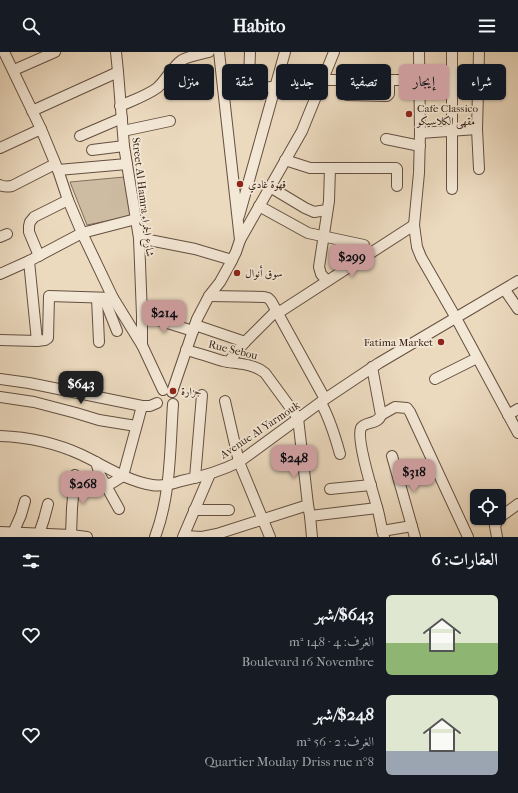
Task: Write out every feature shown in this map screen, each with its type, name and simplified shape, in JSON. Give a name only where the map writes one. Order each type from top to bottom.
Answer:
[{"type":"street","points":[[4,52],[14,70],[57,167],[117,331]]},
{"type":"street","points":[[14,70],[39,55],[55,52]]},
{"type":"street","name":"Street Al Hamra شارع الحمراء","points":[[116,52],[124,146],[139,238],[142,345],[167,391]]},
{"type":"street","points":[[120,106],[148,94],[158,87],[182,61],[187,58],[209,52]]},
{"type":"street","points":[[219,52],[222,79]]},
{"type":"street","points":[[250,52],[250,64]]},
{"type":"street","points":[[238,221],[285,52]]},
{"type":"street","points":[[328,67],[334,52]]},
{"type":"street","points":[[419,52],[419,64]]},
{"type":"street","points":[[452,52],[452,189]]},
{"type":"street","points":[[479,52],[477,129],[479,169]]},
{"type":"street","points":[[32,111],[118,72]]},
{"type":"street","points":[[268,86],[275,86]]},
{"type":"street","points":[[224,100],[240,240]]},
{"type":"street","points":[[167,391],[209,296],[220,282],[236,252],[240,240],[302,131],[315,100]]},
{"type":"street","points":[[420,100],[419,173],[414,225],[417,246],[421,257],[456,318],[518,433]]},
{"type":"street","points":[[80,136],[122,118]]},
{"type":"street","points":[[123,131],[170,121]]},
{"type":"street","points":[[0,148],[41,129]]},
{"type":"street","points":[[420,133],[452,132],[477,129]]},
{"type":"street","points":[[386,139],[420,146]]},
{"type":"street","points":[[92,150],[124,146]]},
{"type":"street","points":[[285,160],[310,168],[396,168],[397,186]]},
{"type":"street","points":[[0,185],[8,187],[12,186],[57,167],[127,164]]},
{"type":"street","points":[[327,280],[321,274],[319,267],[327,210],[330,201],[330,168]]},
{"type":"street","points":[[270,187],[314,212],[327,210]]},
{"type":"street","points":[[39,256],[29,232],[30,222],[34,217],[68,200]]},
{"type":"street","points":[[259,206],[308,233],[364,245]]},
{"type":"street","points":[[0,274],[39,256],[82,233],[136,219]]},
{"type":"street","points":[[228,362],[245,342],[277,311],[414,225]]},
{"type":"street","points":[[139,238],[195,249],[232,260]]},
{"type":"street","points":[[29,261],[36,340]]},
{"type":"street","name":"Avenue Al Yarmouk","points":[[0,436],[38,440],[81,455],[123,476],[152,485],[168,485],[210,474],[239,462],[292,424],[298,418],[372,367],[518,281]]},
{"type":"street","points":[[505,290],[518,309]]},
{"type":"street","points":[[0,340],[47,339],[49,296]]},
{"type":"street","points":[[32,297],[49,296],[105,298],[142,345]]},
{"type":"street","points":[[209,296],[264,297],[271,301],[323,401],[340,454]]},
{"type":"street","points":[[99,342],[105,298]]},
{"type":"street","points":[[142,315],[245,342]]},
{"type":"street","name":"Rue Sebou","points":[[186,350],[228,362],[251,366],[261,370],[265,373],[298,418]]},
{"type":"street","points":[[435,379],[477,358]]},
{"type":"street","points":[[372,367],[381,415]]},
{"type":"street","points":[[0,379],[29,383],[142,406],[150,406],[157,402]]},
{"type":"street","points":[[155,537],[164,508],[168,485],[174,398],[167,391],[160,391],[156,396],[157,402],[161,407],[168,407],[173,404]]},
{"type":"street","points":[[195,478],[202,395]]},
{"type":"street","points":[[0,397],[34,402],[99,420],[136,426]]},
{"type":"street","points":[[224,401],[239,462],[270,537]]},
{"type":"street","points":[[106,485],[123,476],[142,406]]},
{"type":"street","points":[[412,526],[381,536],[378,508],[360,440],[361,429],[363,426],[377,420],[381,415],[394,408],[407,408],[410,412],[468,537]]},
{"type":"street","points":[[508,415],[518,409]]},
{"type":"street","points":[[298,418],[312,537]]},
{"type":"street","points":[[392,456],[415,537]]},
{"type":"street","points":[[96,462],[100,475],[119,509]]},
{"type":"street","points":[[210,474],[183,537],[217,536],[262,520],[309,510],[378,508]]},
{"type":"street","points":[[71,535],[75,475]]},
{"type":"street","points":[[330,489],[371,485]]},
{"type":"street","points":[[17,534],[25,501]]},
{"type":"street","points":[[39,534],[48,504]]},
{"type":"street","points":[[506,513],[518,504]]},
{"type":"street","points":[[194,510],[228,510]]},
{"type":"street","points":[[496,525],[497,537]]},
{"type":"street","points":[[1,534],[71,535],[87,537]]},
{"type":"shaded area","points":[[124,177],[131,216],[87,225],[70,182]]},
{"type":"place","name":"Cafe Classico مقهى الكلاسيكو","points":[[409,114]]},
{"type":"place","name":"قهوة غادي","points":[[240,184]]},
{"type":"place","name":"سوق أنوال","points":[[237,273]]},
{"type":"place","name":"Fatima Market","points":[[441,342]]},
{"type":"place","name":"جزارة","points":[[173,391]]}]
